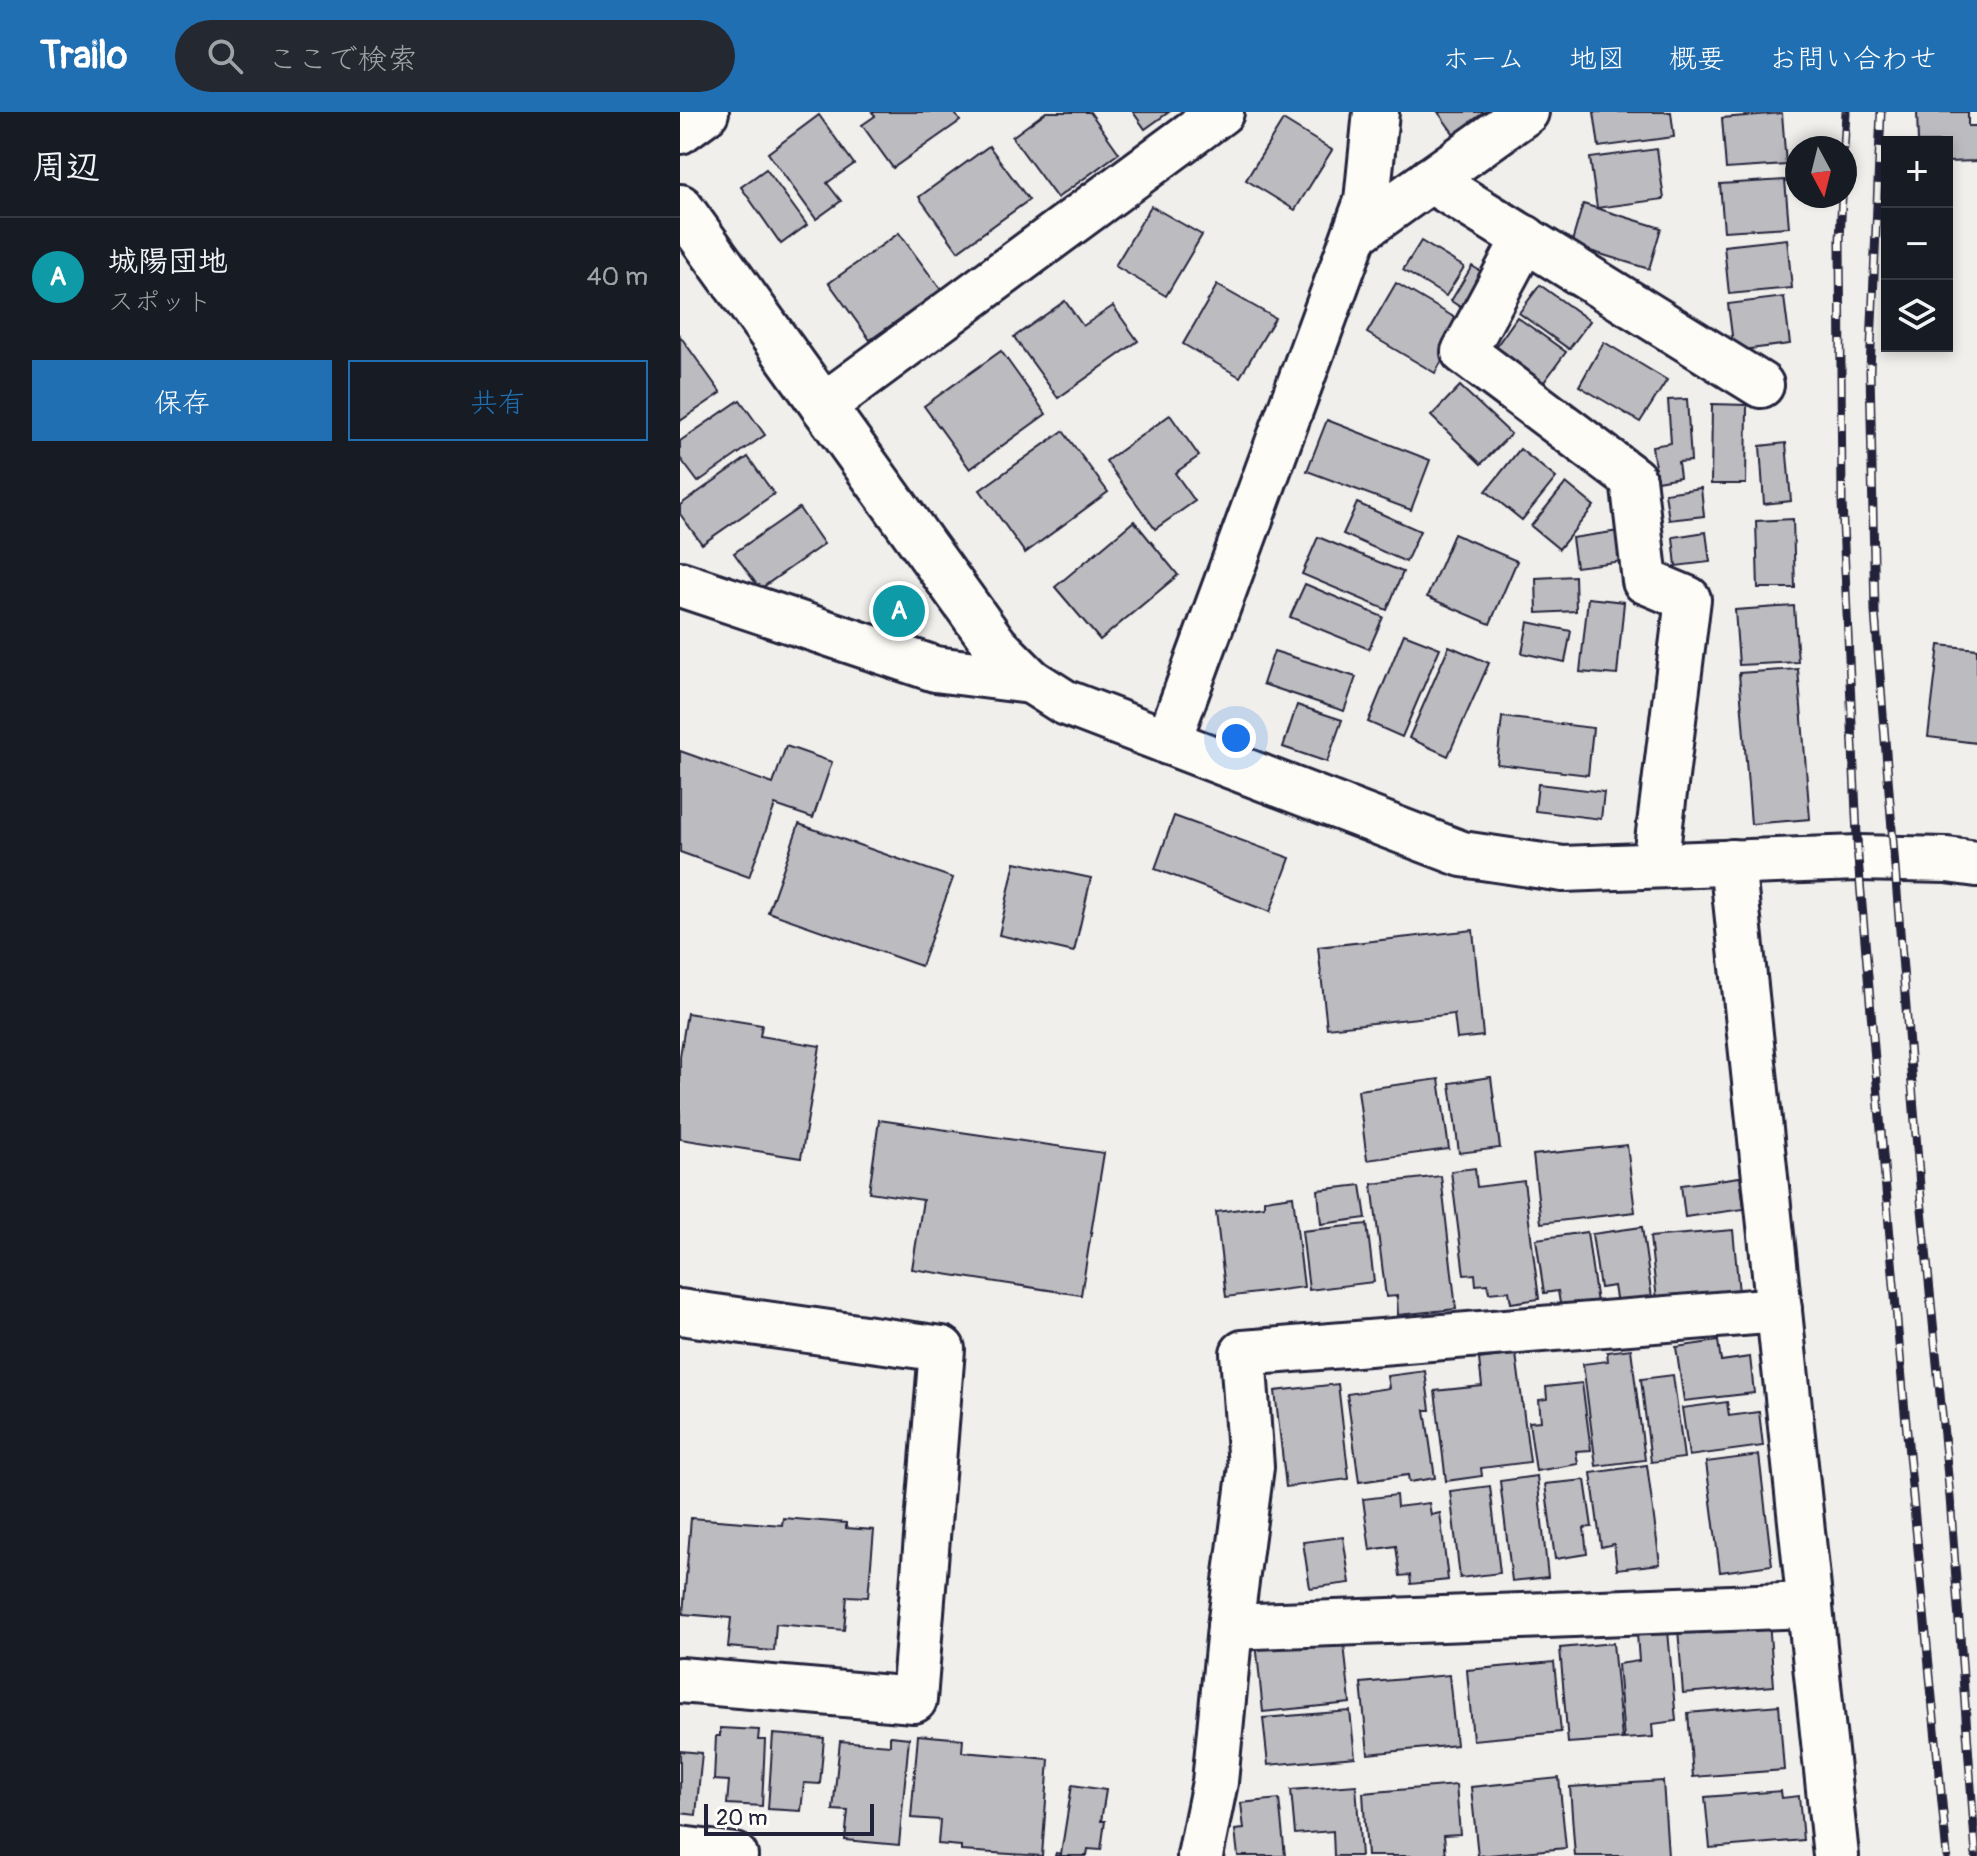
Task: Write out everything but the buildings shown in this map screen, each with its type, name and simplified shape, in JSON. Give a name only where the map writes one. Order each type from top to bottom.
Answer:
[{"type":"street","points":[[680,131],[706,112]]},
{"type":"street","points":[[823,406],[1221,112]]},
{"type":"street","points":[[1168,742],[1367,201],[1376,112]]},
{"type":"street","points":[[1355,234],[1526,112]]},
{"type":"street","points":[[1430,180],[1761,385]]},
{"type":"street","points":[[680,207],[957,596],[996,646],[1031,681],[1064,702],[1462,854],[1563,869],[1858,858],[1947,860],[1977,864]]},
{"type":"street","points":[[1525,238],[1464,352],[1633,479],[1645,581],[1688,599],[1655,865]]},
{"type":"street","points":[[680,584],[935,669],[1031,681]]},
{"type":"street","points":[[1732,862],[1836,1856]]},
{"type":"street","points":[[1200,1856],[1215,1782],[1230,1627],[1251,1467],[1243,1353],[1779,1310]]},
{"type":"street","points":[[680,1312],[942,1349],[914,1700],[680,1680]]},
{"type":"street","points":[[1230,1627],[1810,1605]]},
{"type":"street","points":[[680,1849],[735,1856]]},
{"type":"railway","points":[[1845,136],[1846,112]]},
{"type":"railway","points":[[1881,112],[1870,370],[1875,612],[1921,1199],[1950,1497],[1976,1856]]},
{"type":"railway","points":[[1841,208],[1842,502],[1858,858],[1903,1391],[1947,1856]]},
{"type":"place","name":"城陽団地","points":[[899,611]]}]
